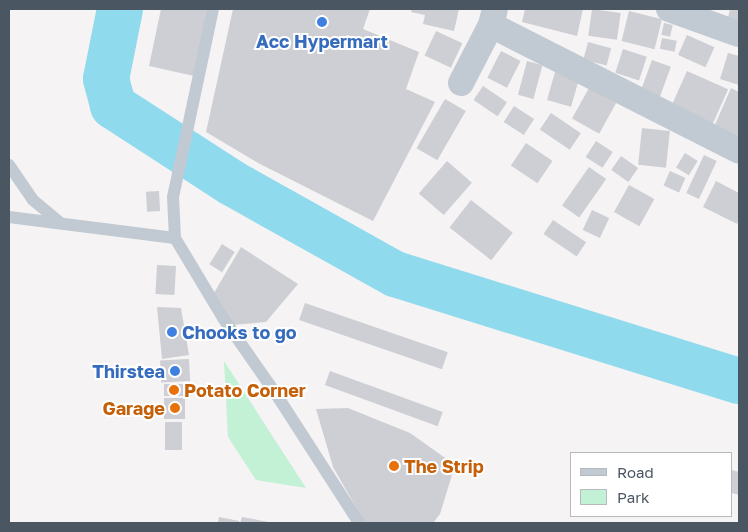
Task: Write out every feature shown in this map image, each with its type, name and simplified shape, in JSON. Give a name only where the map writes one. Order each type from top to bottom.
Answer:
[{"type":"street","points":[[669,9],[739,34]]},
{"type":"street","points":[[461,82],[493,17],[739,151]]},
{"type":"lane","points":[[213,9],[173,197],[175,238],[223,318],[266,379],[359,523]]},
{"type":"lane","points":[[9,165],[33,200],[62,224]]},
{"type":"lane","points":[[9,217],[175,238]]},
{"type":"green space","points":[[224,361],[306,488],[256,480],[228,437]]},
{"type":"building","points":[[161,9],[207,9],[194,76],[149,66]]},
{"type":"building","points":[[233,9],[370,9],[363,29],[419,52],[406,89],[435,102],[373,221],[260,164],[206,132]]},
{"type":"building","points":[[412,9],[459,9],[454,31],[423,24],[425,15],[411,12]]},
{"type":"building","points":[[525,9],[583,9],[577,36],[522,22]]},
{"type":"building","points":[[592,9],[621,13],[617,40],[588,36]]},
{"type":"building","points":[[730,9],[739,9],[739,24],[727,22]]},
{"type":"building","points":[[629,11],[662,19],[654,49],[622,41]]},
{"type":"building","points":[[664,23],[673,25],[670,37],[661,35]]},
{"type":"building","points":[[436,31],[462,43],[451,68],[425,55]]},
{"type":"building","points":[[687,35],[714,47],[705,67],[678,55]]},
{"type":"building","points":[[662,38],[677,41],[675,52],[660,49]]},
{"type":"building","points":[[588,42],[611,48],[607,66],[583,59]]},
{"type":"building","points":[[623,49],[647,57],[639,81],[615,73]]},
{"type":"building","points":[[501,51],[521,61],[507,88],[487,78]]},
{"type":"building","points":[[728,53],[739,56],[739,85],[720,79]]},
{"type":"building","points":[[652,60],[671,67],[660,97],[641,90]]},
{"type":"building","points":[[527,61],[542,65],[533,99],[518,95]]},
{"type":"building","points":[[687,71],[728,89],[713,124],[672,106]]},
{"type":"building","points":[[555,72],[579,79],[571,107],[547,100]]},
{"type":"building","points":[[483,86],[507,102],[498,116],[473,100]]},
{"type":"building","points":[[589,88],[616,103],[599,134],[572,119]]},
{"type":"building","points":[[731,88],[739,92],[739,138],[714,127]]},
{"type":"building","points":[[445,99],[466,111],[437,160],[416,148]]},
{"type":"building","points":[[514,106],[534,119],[524,135],[504,122]]},
{"type":"building","points":[[551,113],[581,133],[570,150],[540,130]]},
{"type":"building","points":[[642,128],[670,131],[666,168],[638,165]]},
{"type":"building","points":[[596,141],[613,152],[602,168],[586,157]]},
{"type":"building","points":[[526,143],[553,161],[537,183],[511,165]]},
{"type":"building","points":[[685,153],[698,161],[689,175],[676,167]]},
{"type":"building","points":[[704,155],[717,161],[699,199],[686,193]]},
{"type":"building","points":[[621,156],[638,168],[628,182],[611,170]]},
{"type":"building","points":[[447,161],[472,183],[444,215],[419,193]]},
{"type":"building","points":[[589,167],[606,179],[579,218],[562,206]]},
{"type":"building","points":[[670,171],[686,178],[679,193],[663,186]]},
{"type":"building","points":[[716,181],[739,193],[739,219],[737,224],[703,207]]},
{"type":"building","points":[[629,185],[654,199],[639,226],[614,212]]},
{"type":"building","points":[[159,191],[160,211],[147,212],[146,192]]},
{"type":"building","points":[[471,200],[513,233],[491,260],[449,228]]},
{"type":"building","points":[[592,210],[609,218],[600,238],[583,230]]},
{"type":"building","points":[[553,220],[586,242],[577,256],[543,234]]},
{"type":"building","points":[[222,244],[235,252],[222,272],[209,264]]},
{"type":"building","points":[[241,247],[298,284],[266,322],[232,325],[214,293]]},
{"type":"building","points":[[157,265],[176,266],[174,295],[155,294]]},
{"type":"building","points":[[305,303],[448,352],[442,369],[299,320]]},
{"type":"building","name":"Chooks to go","points":[[157,307],[181,308],[189,355],[162,359]]},
{"type":"building","name":"Thirstea","points":[[189,359],[190,381],[161,382],[160,361]]},
{"type":"building","points":[[330,371],[443,412],[438,426],[325,385]]},
{"type":"building","name":"Potato Corner","points":[[164,384],[183,384],[183,396],[164,396]]},
{"type":"building","name":"Garage","points":[[164,398],[185,398],[185,419],[164,419]]},
{"type":"building","name":"The Strip","points":[[348,408],[410,433],[455,465],[440,514],[433,523],[365,523],[333,467],[316,409]]},
{"type":"building","points":[[165,422],[182,422],[182,450],[165,450]]},
{"type":"building","points":[[733,470],[739,472],[739,495],[733,493]]},
{"type":"building","points":[[219,517],[239,521],[239,523],[218,523]]},
{"type":"building","points":[[242,517],[269,522],[240,523]]},
{"type":"waterway","points":[[120,9],[106,79],[113,106],[232,183],[395,274],[739,381]]},
{"type":"place","name":"Acc Hypermart","points":[[322,22]]},
{"type":"place","name":"Chooks to go","points":[[172,332]]},
{"type":"place","name":"Thirstea","points":[[175,371]]},
{"type":"place","name":"Potato Corner","points":[[174,390]]},
{"type":"place","name":"Garage","points":[[175,408]]},
{"type":"place","name":"The Strip","points":[[394,466]]}]
